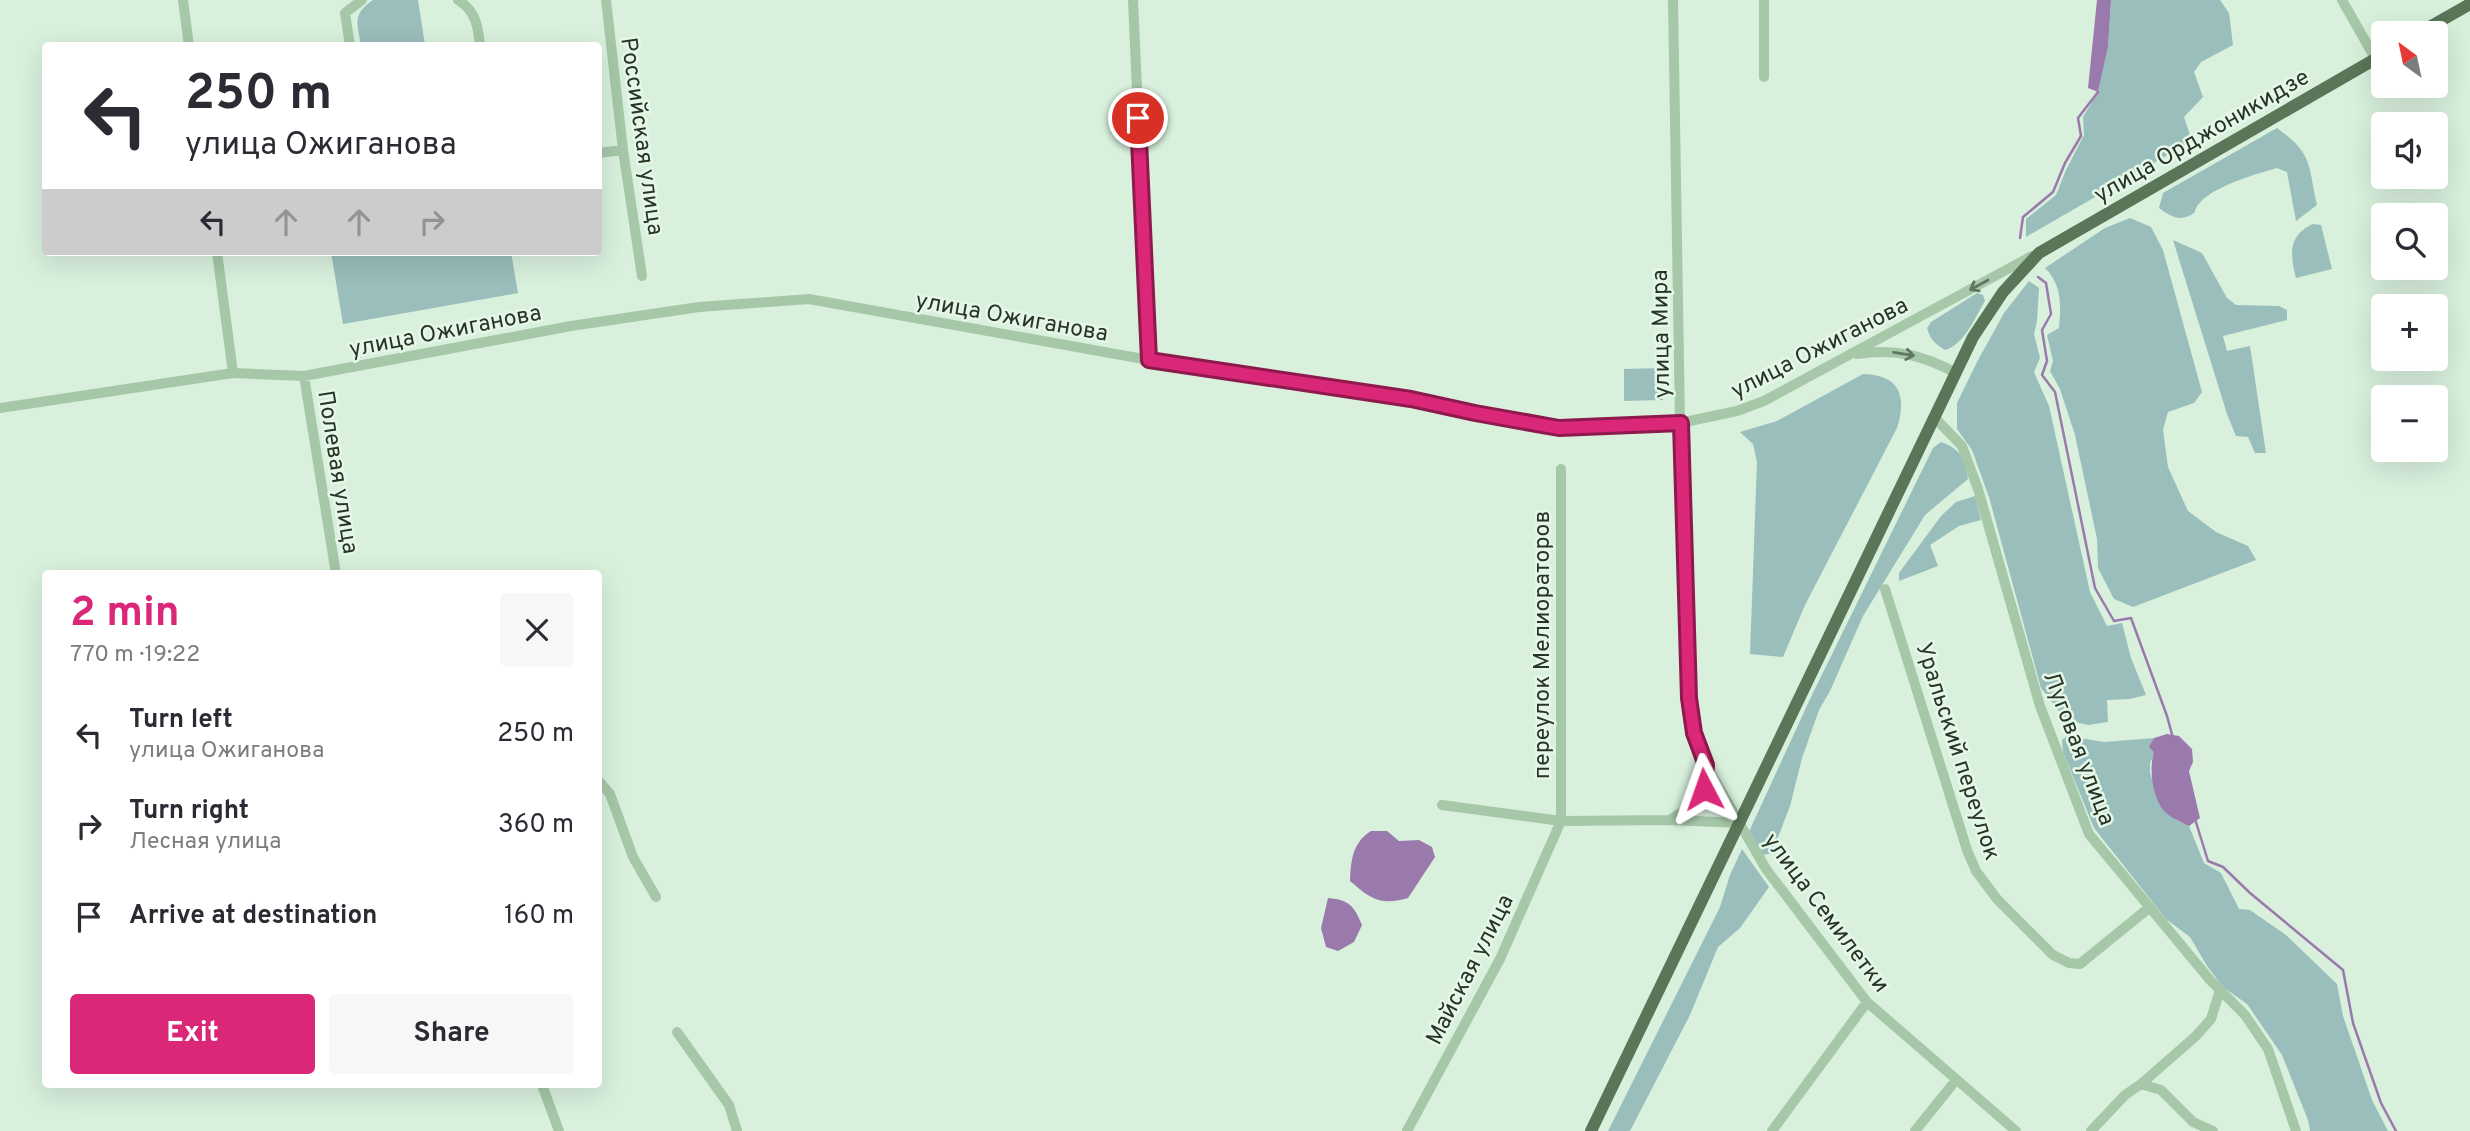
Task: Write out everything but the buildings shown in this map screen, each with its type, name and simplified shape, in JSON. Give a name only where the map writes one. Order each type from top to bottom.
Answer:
[{"type":"main road","points":[[2440,21],[2470,4]]},
{"type":"main road","name":"улица Орджоникидзе","points":[[1591,1131],[1955,373],[1987,314],[2011,282],[2039,253],[2371,61]]},
{"type":"street","points":[[183,0],[188,42]]},
{"type":"street","points":[[349,42],[345,13],[362,0]]},
{"type":"street","points":[[458,0],[465,4],[477,20],[480,42]]},
{"type":"street","name":"Российская улица","points":[[606,0],[623,150],[642,276]]},
{"type":"street","points":[[1133,0],[1149,360]]},
{"type":"street","name":"улица Мира","points":[[1673,0],[1689,698],[1694,733],[1706,765],[1739,823]]},
{"type":"street","points":[[1764,0],[1764,76]]},
{"type":"street","points":[[2342,0],[2371,44]]},
{"type":"street","points":[[602,153],[623,150]]},
{"type":"street","name":"улица Ожиганова","points":[[0,408],[233,373],[304,376],[571,326],[699,307],[809,299],[1149,360],[1411,399],[1559,428],[1681,423],[1737,411],[1764,401],[2039,253]]},
{"type":"street","points":[[217,256],[233,373]]},
{"type":"street","points":[[1850,356],[1877,351],[1905,353],[1932,360],[1955,373]]},
{"type":"street","name":"Полевая улица","points":[[304,376],[335,570]]},
{"type":"street","name":"Луговая улица","points":[[1934,417],[1962,446],[1978,489],[2040,706],[2089,834],[2220,990],[2245,1015],[2268,1049],[2296,1131]]},
{"type":"street","name":"переулок Мелиораторов","points":[[1560,821],[1561,469]]},
{"type":"street","name":"Уральский переулок","points":[[1885,589],[1967,850],[1976,871],[1997,899],[2053,955],[2069,963],[2080,964],[2150,907]]},
{"type":"street","points":[[1671,820],[1696,803],[1704,789],[1706,765]]},
{"type":"street","points":[[602,785],[610,794],[633,858],[656,897]]},
{"type":"street","points":[[1442,805],[1560,821],[1671,820],[1739,823]]},
{"type":"street","name":"Майская улица","points":[[1407,1131],[1500,959],[1560,821]]},
{"type":"street","name":"улица Семилетки","points":[[1739,823],[1766,869],[1867,1002],[2011,1129]]},
{"type":"street","points":[[2091,1131],[2124,1095],[2141,1084],[2196,1036],[2211,1019],[2220,990]]},
{"type":"street","points":[[1772,1131],[1867,1002]]},
{"type":"street","points":[[677,1032],[729,1105],[737,1131]]},
{"type":"street","points":[[1915,1131],[1956,1080]]},
{"type":"street","points":[[2141,1084],[2161,1090],[2193,1122],[2213,1131]]},
{"type":"street","points":[[543,1088],[559,1131]]},
{"type":"shaded area","points":[[373,0],[418,0],[425,42],[361,42],[358,20],[366,5]]},
{"type":"shaded area","points":[[2097,0],[2111,0],[2108,47],[2098,92],[2088,88]]},
{"type":"shaded area","points":[[2111,0],[2220,0],[2229,13],[2233,45],[2201,62],[2194,72],[2203,97],[2184,117],[2192,141],[2026,237],[2026,219],[2056,195],[2084,135],[2083,117],[2098,92],[2108,47]]},
{"type":"shaded area","points":[[2277,128],[2303,153],[2312,179],[2317,205],[2296,221],[2287,172],[2277,168],[2217,190],[2199,204],[2195,212],[2186,217],[2172,216],[2159,208],[2163,193]]},
{"type":"shaded area","points":[[2130,218],[2151,227],[2163,250],[2202,392],[2194,403],[2168,412],[2163,430],[2168,467],[2188,511],[2216,532],[2248,546],[2256,560],[2133,607],[2114,599],[2098,568],[2097,539],[2075,435],[2060,389],[2050,371],[2053,361],[2047,335],[2059,328],[2060,303],[2055,281],[2045,268],[2105,228]]},
{"type":"shaded area","points":[[2313,224],[2321,225],[2332,269],[2296,278],[2293,246],[2299,234]]},
{"type":"shaded area","points":[[2173,240],[2202,253],[2227,298],[2236,305],[2279,306],[2287,310],[2287,320],[2223,336],[2227,351],[2250,346],[2266,453],[2255,453],[2248,437],[2236,436]]},
{"type":"shaded area","points":[[332,256],[512,256],[518,293],[343,324]]},
{"type":"shaded area","points":[[2029,281],[2039,288],[2034,334],[2040,358],[2034,372],[2049,406],[2090,592],[2107,626],[2122,623],[2131,658],[2146,695],[2107,700],[2108,722],[2088,725],[2066,720],[2041,688],[1989,497],[1972,450],[1957,429],[1957,403],[2004,313]]},
{"type":"shaded area","points":[[1977,293],[1983,295],[1985,301],[1964,337],[1945,350],[1938,346],[1927,328],[1931,322]]},
{"type":"shaded area","points":[[1662,368],[1663,400],[1624,401],[1624,369]]},
{"type":"shaded area","points":[[1863,374],[1885,378],[1898,389],[1901,406],[1897,428],[1805,605],[1783,657],[1750,654],[1757,462],[1753,444],[1740,432],[1777,421]]},
{"type":"shaded area","points":[[1941,442],[1961,456],[1968,479],[1925,515],[1863,616],[1819,710],[1802,758],[1790,806],[1772,853],[1764,855],[1747,836],[1810,699],[1933,448]]},
{"type":"shaded area","points":[[1975,496],[1981,520],[1959,526],[1930,545],[1938,566],[1899,581],[1899,573],[1941,516],[1956,502]]},
{"type":"shaded area","points":[[2167,734],[2179,736],[2192,749],[2193,762],[2189,771],[2200,818],[2189,826],[2164,810],[2154,787],[2154,752],[2149,747],[2154,738]]},
{"type":"shaded area","points":[[2067,736],[2104,742],[2154,738],[2150,747],[2155,752],[2150,763],[2150,773],[2155,787],[2176,820],[2189,826],[2204,863],[2221,873],[2239,909],[2250,910],[2286,935],[2337,984],[2343,1016],[2372,1100],[2388,1131],[2310,1131],[2282,1055],[2247,1004],[2223,987],[2190,937],[2166,919],[2094,828],[2063,752],[2062,740]]},
{"type":"shaded area","points":[[1371,831],[1387,831],[1399,841],[1419,840],[1432,847],[1435,857],[1408,898],[1390,901],[1376,899],[1350,881],[1356,847]]},
{"type":"shaded area","points":[[1742,849],[1769,887],[1740,928],[1718,947],[1690,1015],[1630,1131],[1608,1131],[1720,907]]},
{"type":"shaded area","points":[[1328,898],[1350,905],[1362,925],[1354,942],[1338,951],[1326,947],[1321,928]]},
{"type":"waterway","points":[[2020,238],[2023,217],[2053,192],[2065,163],[2081,136],[2078,118],[2098,92]]},
{"type":"waterway","points":[[2038,277],[2046,283],[2051,314],[2042,330],[2047,361],[2042,375],[2055,392],[2095,588],[2114,621],[2131,618],[2173,738]]},
{"type":"waterway","points":[[2195,819],[2208,861],[2223,867],[2250,893],[2343,970],[2353,1023],[2381,1103],[2396,1131]]},
{"type":"route","points":[[1138,118],[1149,360],[1411,399],[1559,428],[1681,423],[1689,698],[1694,733],[1706,765],[1704,789]]}]
